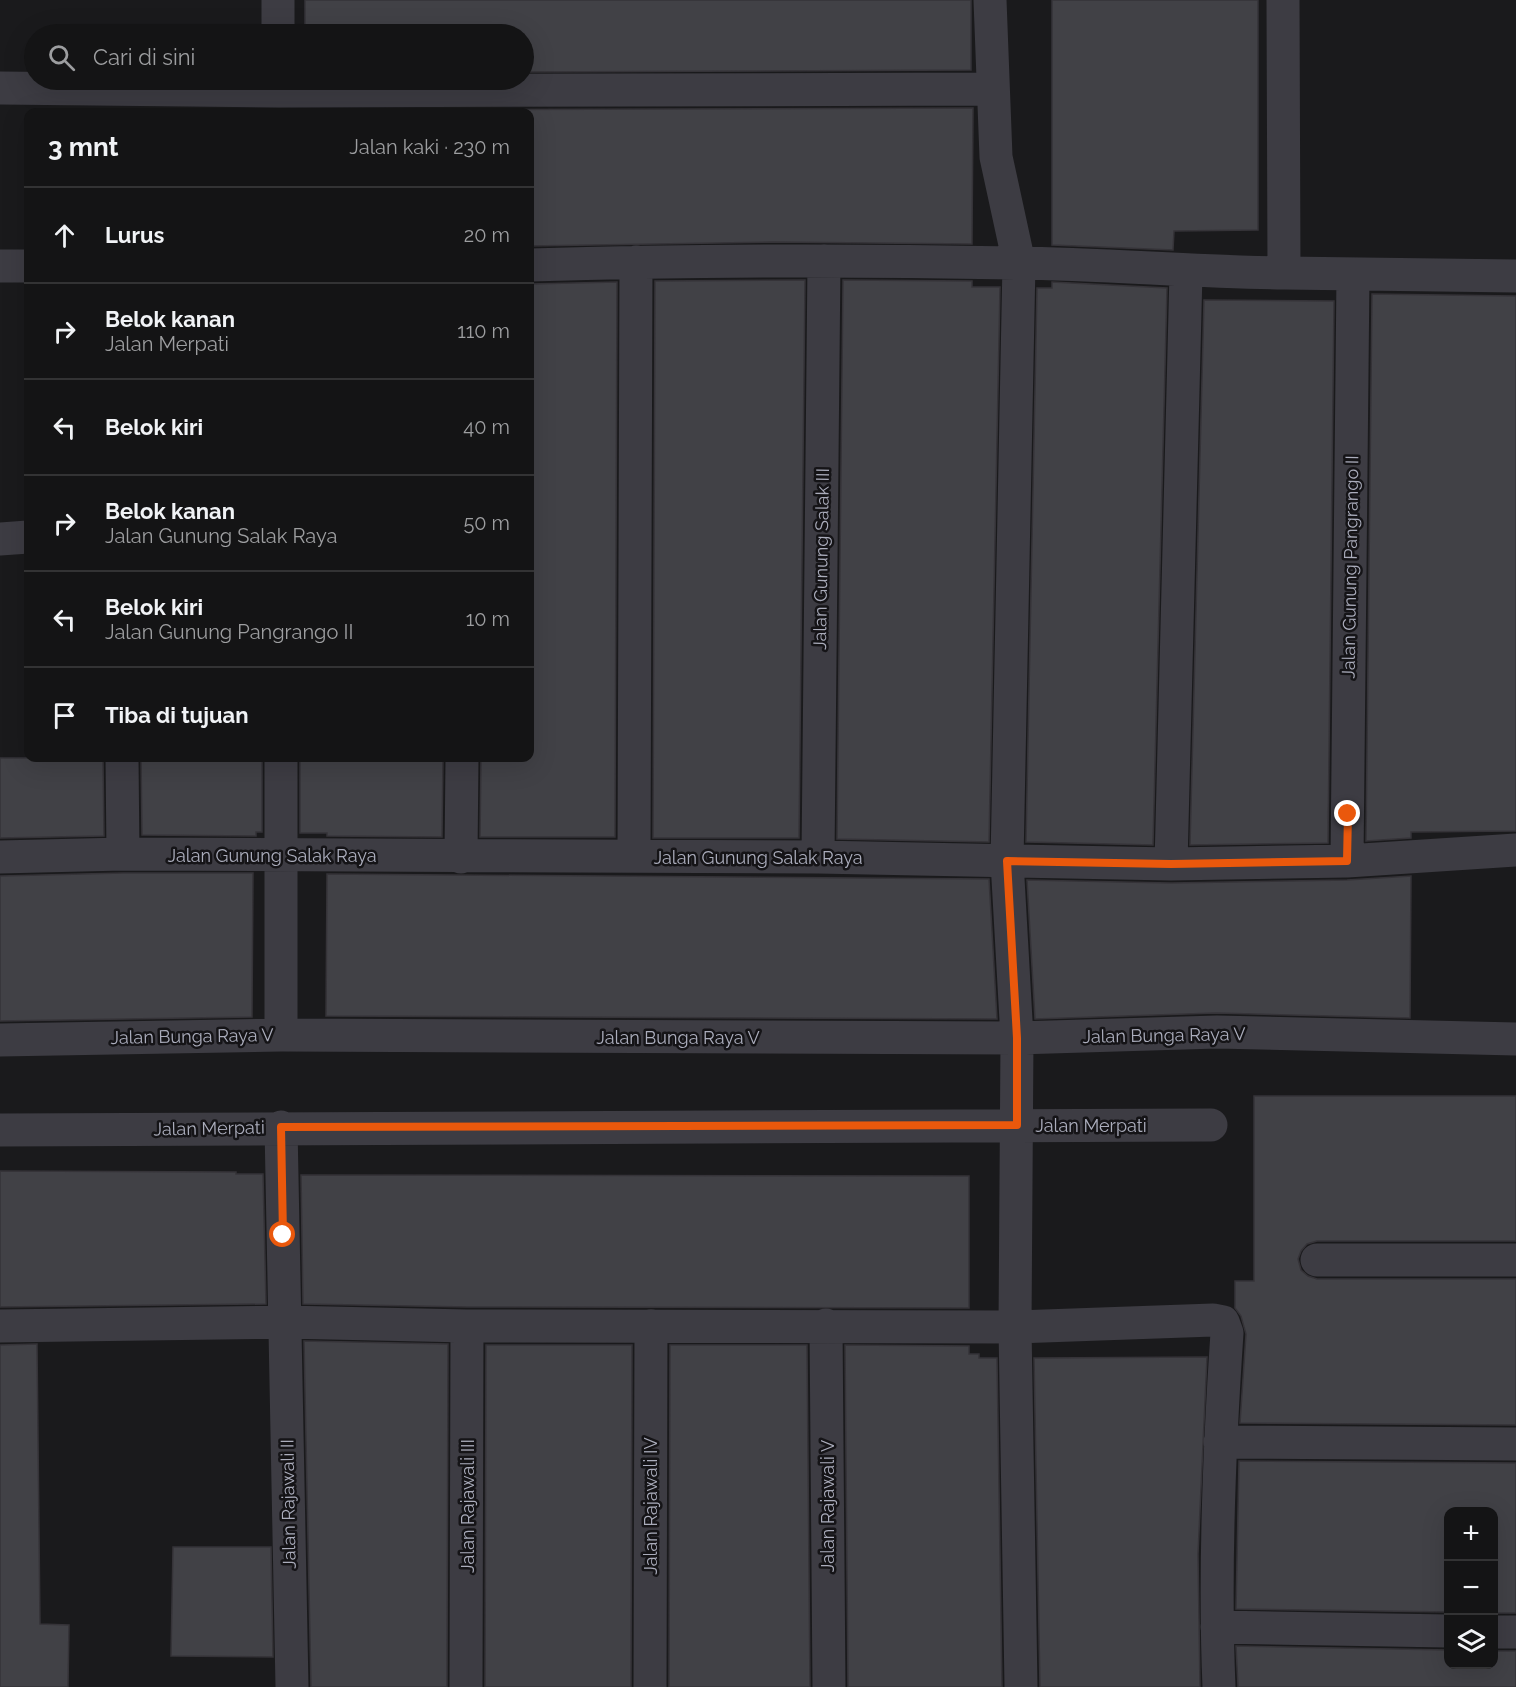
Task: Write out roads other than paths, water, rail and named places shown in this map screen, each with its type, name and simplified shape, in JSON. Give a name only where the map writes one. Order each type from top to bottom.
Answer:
[{"type":"street","points":[[278,0],[278,24]]},
{"type":"street","points":[[990,0],[996,157],[1019,263],[1007,861],[1017,1038],[1016,1327],[1021,1687]]},
{"type":"street","points":[[1283,0],[1284,273]]},
{"type":"street","points":[[0,88],[24,89]]},
{"type":"street","points":[[93,90],[279,94],[992,89]]},
{"type":"street","points":[[534,265],[824,261],[1019,263],[1186,272],[1516,276]]},
{"type":"street","name":"Jalan Gunung Salak III","points":[[818,857],[824,261]]},
{"type":"street","points":[[634,856],[636,262]]},
{"type":"street","points":[[0,266],[24,266]]},
{"type":"street","points":[[1171,864],[1186,272]]},
{"type":"street","name":"Jalan Gunung Pangrango II","points":[[1347,861],[1353,274]]},
{"type":"street","points":[[0,539],[24,537]]},
{"type":"street","points":[[122,762],[123,854]]},
{"type":"street","points":[[280,762],[281,1035]]},
{"type":"street","points":[[461,857],[462,762]]},
{"type":"street","name":"Jalan Gunung Salak Raya","points":[[0,857],[123,854],[818,857],[1171,864],[1347,861],[1516,850]]},
{"type":"street","name":"Jalan Bunga Raya V","points":[[0,1040],[281,1035],[1017,1038],[1217,1032],[1516,1039]]},
{"type":"street","name":"Jalan Merpati","points":[[0,1130],[281,1127],[1211,1125]]},
{"type":"street","name":"Jalan Rajawali II","points":[[281,1127],[292,1687]]},
{"type":"street","points":[[1317,1260],[1516,1260]]},
{"type":"street","points":[[0,1326],[284,1322],[467,1326],[1016,1327],[1213,1320],[1223,1322],[1227,1333],[1220,1442],[1217,1627],[1219,1687]]},
{"type":"street","name":"Jalan Rajawali V","points":[[826,1325],[829,1687]]},
{"type":"street","name":"Jalan Rajawali III","points":[[466,1687],[467,1326]]},
{"type":"street","name":"Jalan Rajawali IV","points":[[650,1687],[651,1326]]},
{"type":"street","points":[[1220,1442],[1516,1444]]},
{"type":"street","points":[[1217,1627],[1444,1631]]},
{"type":"street","points":[[1498,1632],[1516,1632]]}]
